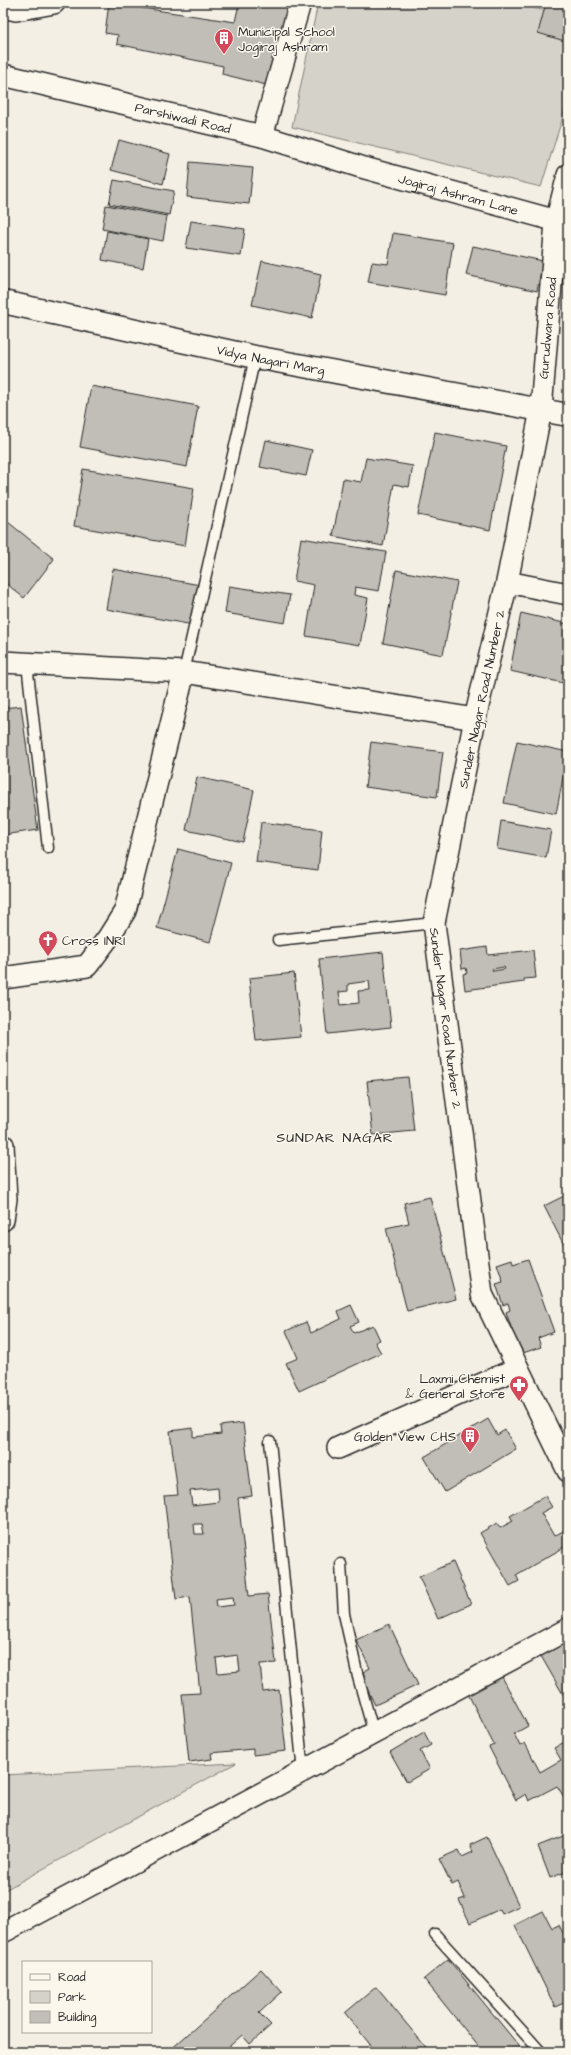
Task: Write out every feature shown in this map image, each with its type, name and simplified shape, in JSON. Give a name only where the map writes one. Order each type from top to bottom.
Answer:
[{"type":"main road","name":"Vidya Nagari Marg","points":[[3,302],[255,357],[568,415]]},
{"type":"street","points":[[3,7],[16,10],[54,3]]},
{"type":"street","points":[[262,136],[300,3]]},
{"type":"street","name":"Parshiwadi Road","points":[[3,75],[262,136],[361,167]]},
{"type":"street","name":"Jogiraj Ashram Lane","points":[[361,167],[562,223]]},
{"type":"street","name":"Gurudwara Road","points":[[541,410],[568,175]]},
{"type":"street","name":"Sunder Nagar Road Number 2","points":[[541,410],[507,582],[475,719],[434,923],[482,1294],[568,1471]]},
{"type":"street","points":[[507,582],[568,594]]},
{"type":"street","points":[[3,662],[184,672],[475,719]]},
{"type":"street","points":[[3,978],[86,966],[108,938],[125,910],[184,672]]},
{"type":"street","points":[[3,1145],[6,1199],[3,1220]]},
{"type":"street","points":[[338,1448],[518,1368]]},
{"type":"street","points":[[3,1932],[568,1629]]},
{"type":"lane","points":[[184,672],[255,357]]},
{"type":"lane","points":[[27,664],[48,848]]},
{"type":"lane","points":[[278,940],[434,923]]},
{"type":"lane","points":[[270,1441],[303,1772]]},
{"type":"lane","points":[[341,1564],[344,1614],[358,1677],[374,1734]]},
{"type":"lane","points":[[435,1934],[541,2052]]},
{"type":"green space","points":[[318,3],[439,3],[527,6],[568,17],[568,100],[541,187],[292,127]]},
{"type":"green space","points":[[236,1763],[3,1891],[3,1775]]},
{"type":"building","name":"Municipal School Jogiraj Ashram","points":[[109,3],[235,22],[239,4],[232,3],[291,3],[270,86],[222,74],[223,66],[117,44],[118,35],[105,33]]},
{"type":"building","points":[[546,3],[568,3],[568,42],[538,33]]},
{"type":"building","points":[[119,140],[170,154],[163,184],[111,170]]},
{"type":"building","points":[[190,162],[253,168],[249,204],[187,197]]},
{"type":"building","points":[[114,180],[174,191],[169,215],[109,204]]},
{"type":"building","points":[[106,205],[167,216],[163,241],[102,229]]},
{"type":"building","points":[[191,221],[245,229],[241,256],[186,248]]},
{"type":"building","points":[[107,231],[148,239],[143,268],[102,260]]},
{"type":"building","points":[[393,233],[453,243],[445,295],[368,282],[372,262],[388,264]]},
{"type":"building","points":[[473,246],[543,261],[537,291],[466,275]]},
{"type":"building","points":[[262,261],[321,274],[312,318],[252,305]]},
{"type":"building","points":[[91,386],[198,406],[187,467],[80,447]]},
{"type":"building","points":[[435,432],[506,446],[490,530],[418,515]]},
{"type":"building","points":[[266,440],[312,450],[306,476],[260,467]]},
{"type":"building","points":[[366,458],[413,466],[409,487],[394,484],[383,546],[333,536],[343,479],[361,482]]},
{"type":"building","points":[[83,469],[194,488],[185,546],[74,526]]},
{"type":"building","points":[[3,518],[54,559],[24,598],[3,581]]},
{"type":"building","points":[[301,538],[386,552],[379,591],[355,587],[354,595],[368,598],[360,645],[306,636],[314,585],[294,581]]},
{"type":"building","points":[[113,569],[200,585],[193,625],[106,609]]},
{"type":"building","points":[[396,570],[457,582],[443,655],[383,643]]},
{"type":"building","points":[[229,586],[290,595],[285,623],[225,613]]},
{"type":"building","points":[[521,613],[568,624],[568,684],[510,671]]},
{"type":"building","points":[[21,706],[38,830],[3,835],[3,708]]},
{"type":"building","points":[[517,741],[568,752],[556,814],[504,803]]},
{"type":"building","points":[[371,742],[443,752],[437,797],[365,787]]},
{"type":"building","points":[[197,777],[254,790],[243,842],[186,830]]},
{"type":"building","points":[[501,821],[551,830],[546,858],[497,849]]},
{"type":"building","points":[[261,822],[322,830],[318,870],[256,862]]},
{"type":"building","points":[[178,849],[231,863],[210,942],[157,928]]},
{"type":"building","points":[[487,947],[488,955],[533,950],[536,978],[524,979],[524,982],[465,990],[463,974],[467,973],[466,968],[462,969],[460,951]],"holes":[[[504,967],[505,969],[493,971],[492,969]]]},
{"type":"building","points":[[383,952],[391,1027],[327,1034],[319,959]],"holes":[[[369,981],[370,990],[358,991],[359,1003],[341,1005],[339,992],[348,991],[348,984]]]},
{"type":"building","points":[[294,973],[301,1037],[256,1041],[249,978]]},
{"type":"building","points":[[408,1077],[414,1131],[373,1135],[367,1081]]},
{"type":"building","points":[[568,1194],[568,1253],[544,1206]]},
{"type":"building","points":[[430,1197],[456,1299],[407,1311],[386,1228],[409,1223],[404,1203]]},
{"type":"building","points":[[512,1259],[513,1264],[528,1259],[554,1332],[538,1338],[541,1347],[520,1354],[506,1312],[510,1310],[508,1303],[503,1305],[496,1284],[503,1282],[497,1264]]},
{"type":"building","points":[[351,1305],[359,1322],[350,1326],[354,1333],[373,1325],[380,1340],[375,1342],[381,1353],[299,1391],[286,1363],[298,1358],[286,1331],[306,1322],[311,1333],[341,1319],[338,1311]]},
{"type":"building","name":"Golden View CHS","points":[[488,1419],[497,1435],[505,1430],[516,1449],[445,1492],[424,1457]]},
{"type":"building","points":[[243,1423],[252,1496],[238,1498],[249,1596],[268,1594],[276,1663],[260,1664],[263,1692],[279,1690],[286,1751],[253,1755],[253,1749],[211,1753],[212,1759],[189,1762],[182,1694],[200,1693],[190,1597],[176,1599],[164,1496],[178,1495],[170,1431],[193,1428],[193,1437],[221,1434],[220,1426]],"holes":[[[218,1488],[219,1502],[192,1505],[190,1491]],[[194,1524],[202,1524],[204,1534],[195,1534]],[[233,1597],[234,1605],[217,1607],[216,1599]],[[238,1655],[240,1671],[218,1673],[216,1658]]]},
{"type":"building","points":[[545,1496],[552,1507],[541,1513],[554,1536],[565,1530],[568,1536],[568,1545],[516,1575],[519,1581],[510,1586],[480,1533],[497,1523],[500,1528],[513,1521],[510,1516]]},
{"type":"building","points":[[453,1562],[471,1604],[438,1619],[419,1577]]},
{"type":"building","points":[[389,1624],[418,1685],[375,1705],[363,1680],[366,1679],[363,1672],[370,1668],[356,1640]]},
{"type":"building","points":[[568,1641],[568,1703],[541,1656]]},
{"type":"building","points":[[499,1671],[528,1726],[514,1734],[520,1746],[525,1743],[540,1772],[561,1760],[554,1748],[566,1741],[568,1744],[568,1795],[564,1797],[557,1786],[529,1801],[526,1794],[516,1800],[489,1747],[494,1745],[465,1688]]},
{"type":"building","points":[[424,1732],[431,1745],[420,1751],[430,1769],[407,1782],[390,1752]]},
{"type":"building","points":[[568,1834],[568,1871],[550,1878],[538,1846]]},
{"type":"building","points":[[487,1837],[519,1906],[502,1914],[500,1909],[470,1923],[459,1900],[465,1898],[458,1882],[452,1885],[439,1859],[459,1850],[462,1857],[473,1852],[470,1845]]},
{"type":"building","points":[[543,1911],[552,1928],[559,1925],[568,1943],[568,2001],[555,2007],[515,1925]]},
{"type":"building","points":[[448,1959],[524,2052],[483,2052],[424,1979]]},
{"type":"building","points":[[261,1969],[282,1992],[259,2013],[271,2025],[250,2044],[242,2035],[223,2052],[168,2052]]},
{"type":"building","points":[[376,1987],[430,2052],[376,2052],[345,2013]]},
{"type":"place","name":"Municipal School Jogiraj Ashram","points":[[224,55]]},
{"type":"place","name":"Cross INRI","points":[[48,957]]},
{"type":"place","name":"Laxmi Chemist & General Store","points":[[519,1402]]},
{"type":"place","name":"Golden View CHS","points":[[470,1453]]},
{"type":"district","name":"SUNDAR NAGAR","points":[[335,1137]]}]
